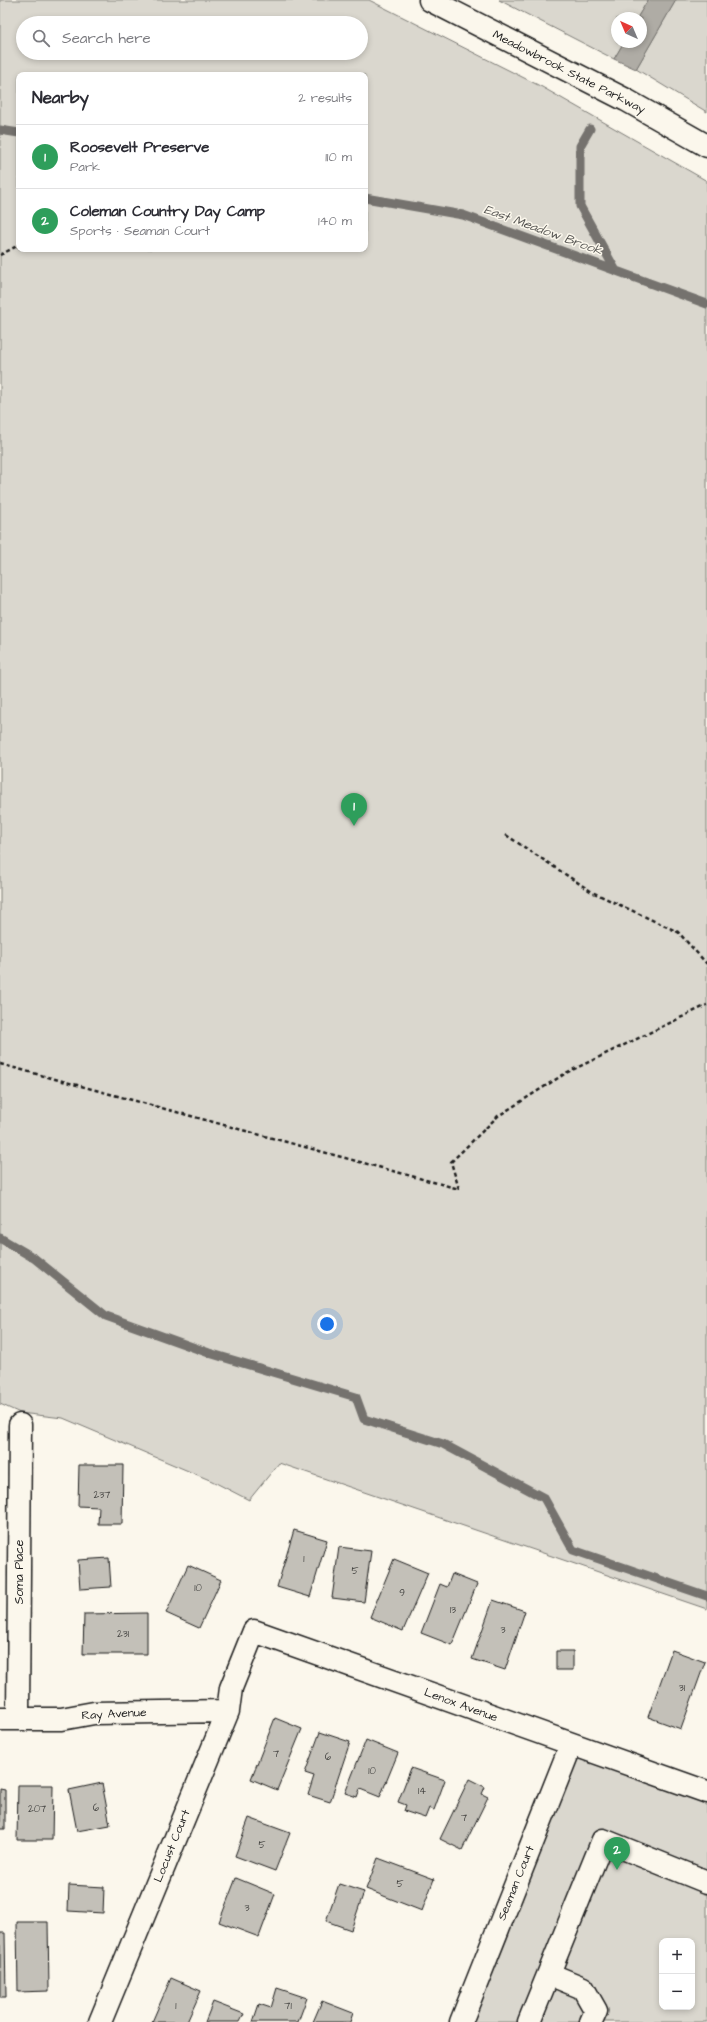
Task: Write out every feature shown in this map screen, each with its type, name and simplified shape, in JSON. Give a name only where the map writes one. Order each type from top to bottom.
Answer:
[{"type":"main road","name":"Meadowbrook State Parkway","points":[[430,0],[626,100],[707,146]]},
{"type":"main road","name":"Soma Place","points":[[9,1719],[20,1425]]},
{"type":"main road","name":"Lenox Avenue","points":[[239,1668],[254,1631],[707,1792]]},
{"type":"main road","name":"Locust Court","points":[[100,2022],[228,1712],[231,1688],[239,1668]]},
{"type":"main road","name":"Ray Avenue","points":[[9,1719],[61,1719],[94,1713],[228,1712]]},
{"type":"main road","name":"Seaman Court","points":[[461,2022],[571,1744]]},
{"type":"main road","points":[[529,2022],[603,1840],[707,1882]]},
{"type":"main road","points":[[549,1974],[583,1988],[596,2011],[591,2022]]},
{"type":"path","points":[[0,255],[16,247]]},
{"type":"path","points":[[506,835],[592,892],[678,932],[707,964]]},
{"type":"path","points":[[0,1064],[458,1189],[451,1162],[498,1116],[566,1072],[707,1005]]},
{"type":"shaded area","points":[[0,0],[369,0],[542,87],[707,181],[707,1609],[279,1463],[249,1500],[212,1481],[63,1418],[20,1413],[0,1404]]},
{"type":"shaded area","points":[[499,0],[648,0],[641,12],[611,12],[611,48],[620,48],[614,59]]},
{"type":"shaded area","points":[[648,0],[676,0],[636,69],[614,59],[620,48],[647,48],[647,12],[641,12]]},
{"type":"shaded area","points":[[676,0],[707,0],[707,112],[636,69]]},
{"type":"shaded area","points":[[574,1753],[707,1799],[707,2022],[466,2022]]},
{"type":"building","points":[[79,1465],[123,1465],[122,1524],[98,1524],[99,1507],[78,1506]]},
{"type":"building","points":[[294,1530],[327,1540],[310,1597],[277,1587]]},
{"type":"building","points":[[339,1547],[371,1551],[364,1602],[332,1598]]},
{"type":"building","points":[[109,1558],[111,1587],[80,1589],[78,1560]]},
{"type":"building","points":[[394,1559],[428,1573],[403,1631],[370,1617]]},
{"type":"building","points":[[188,1565],[221,1580],[199,1628],[166,1613]]},
{"type":"building","points":[[452,1574],[477,1584],[452,1645],[421,1633],[440,1584],[447,1587]]},
{"type":"building","points":[[493,1600],[525,1611],[505,1670],[472,1659]]},
{"type":"building","points":[[147,1613],[147,1654],[83,1654],[84,1614]]},
{"type":"building","points":[[672,1650],[705,1662],[681,1729],[648,1717]]},
{"type":"building","points":[[556,1651],[573,1651],[573,1670],[556,1670]]},
{"type":"building","points":[[275,1718],[302,1729],[277,1790],[251,1779]]},
{"type":"building","points":[[320,1732],[350,1742],[330,1802],[308,1795],[314,1776],[305,1773]]},
{"type":"building","points":[[366,1740],[398,1753],[380,1797],[360,1789],[357,1797],[345,1793]]},
{"type":"building","points":[[411,1768],[445,1780],[434,1810],[429,1808],[425,1818],[404,1811],[406,1805],[398,1802]]},
{"type":"building","points":[[469,1779],[485,1787],[482,1794],[488,1797],[462,1850],[440,1839]]},
{"type":"building","points":[[102,1783],[110,1825],[77,1831],[69,1790]]},
{"type":"building","points":[[18,1785],[53,1785],[52,1840],[17,1840]]},
{"type":"building","points":[[0,1789],[5,1790],[5,1829],[0,1829]]},
{"type":"building","points":[[249,1818],[290,1833],[275,1871],[235,1856]]},
{"type":"building","points":[[378,1858],[434,1879],[422,1911],[366,1889]]},
{"type":"building","points":[[236,1878],[275,1894],[259,1937],[219,1922]]},
{"type":"building","points":[[339,1884],[364,1892],[351,1930],[326,1921]]},
{"type":"building","points":[[69,1885],[104,1887],[103,1913],[68,1911]]},
{"type":"building","points":[[17,1922],[48,1922],[49,1991],[18,1992]]},
{"type":"building","points":[[0,1933],[5,1933],[6,1997],[0,1997]]},
{"type":"building","points":[[171,1978],[201,1991],[187,2022],[152,2022]]},
{"type":"building","points":[[277,1988],[307,1998],[298,2022],[253,2022],[259,2004],[271,2008]]},
{"type":"building","points":[[322,2001],[353,2013],[350,2022],[313,2022]]},
{"type":"building","points":[[213,2002],[244,2014],[240,2022],[205,2022]]},
{"type":"waterway","points":[[590,129],[580,146],[580,206],[616,271]]},
{"type":"waterway","name":"East Meadow Brook","points":[[0,130],[16,133]]},
{"type":"waterway","name":"East Meadow Brook","points":[[368,199],[463,215],[707,304]]},
{"type":"waterway","points":[[0,1238],[34,1258],[106,1316],[209,1353],[356,1397],[364,1419],[443,1444],[544,1498],[573,1550],[707,1596]]},
{"type":"place","name":"Roosevelt Preserve","points":[[354,826]]},
{"type":"place","name":"Coleman Country Day Camp","points":[[617,1870]]}]
